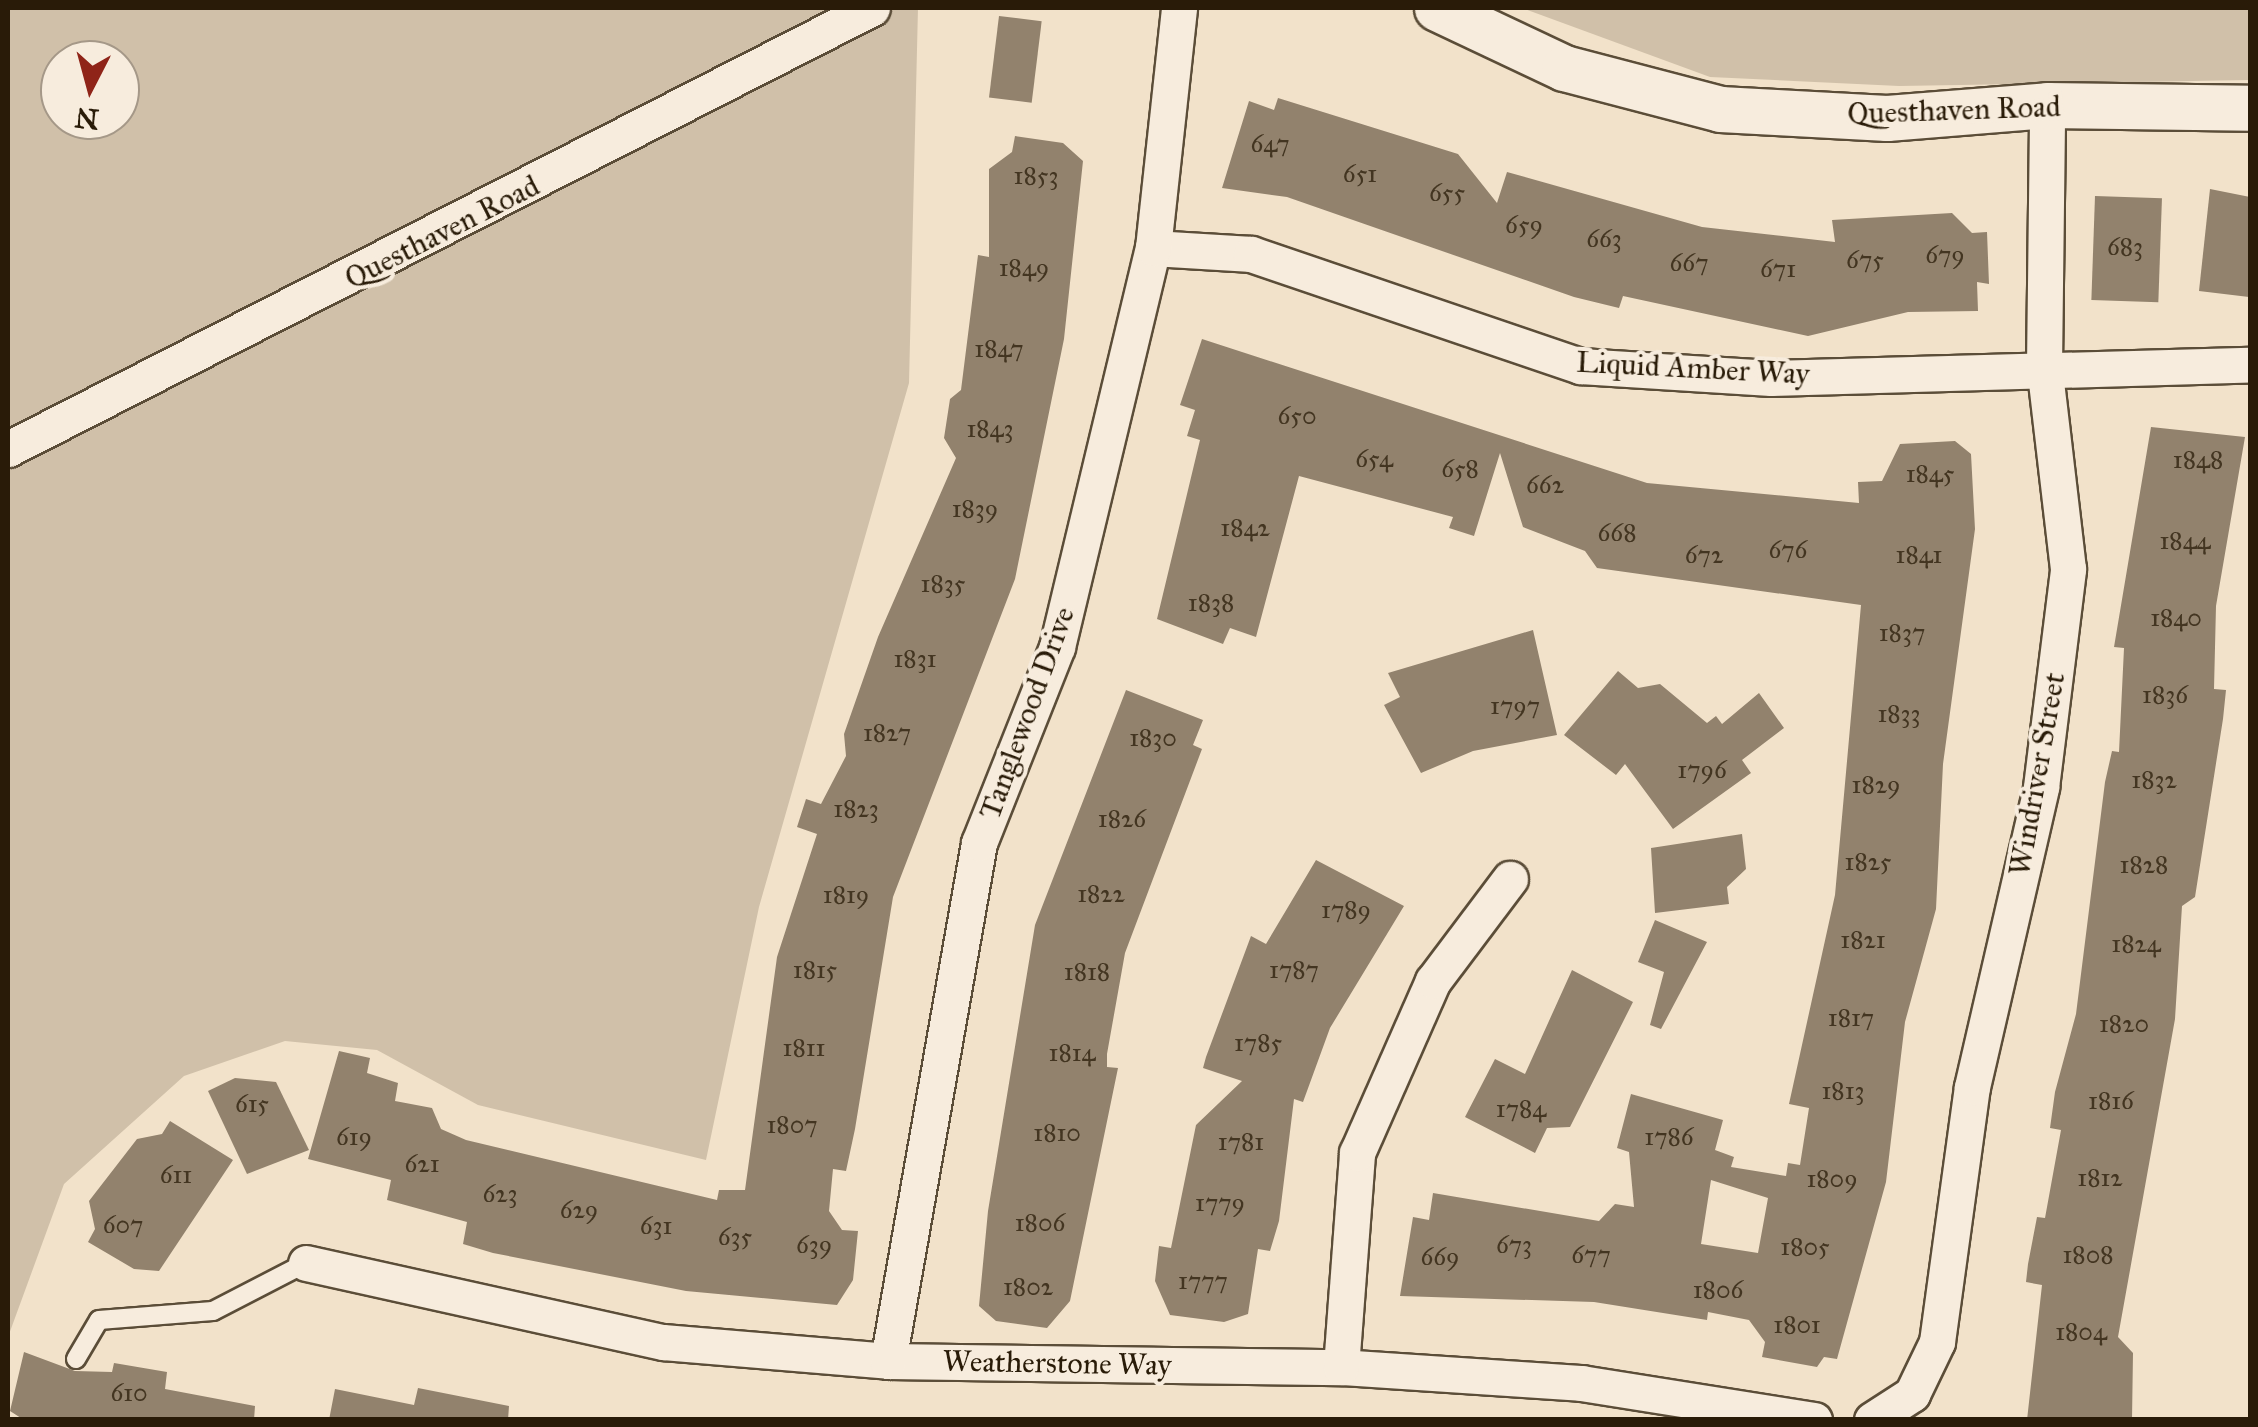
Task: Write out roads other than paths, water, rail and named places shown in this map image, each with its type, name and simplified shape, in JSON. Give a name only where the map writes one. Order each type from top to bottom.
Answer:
[{"type":"street","name":"Questhaven Road","points":[[8,449],[872,8]]},
{"type":"street","name":"Tanglewood Drive","points":[[888,1361],[979,844],[1057,647],[1153,248],[1180,8]]},
{"type":"street","name":"Questhaven Road","points":[[1437,8],[1564,68],[1720,108],[1887,118],[2047,105],[2250,108]]},
{"type":"street","name":"Windriver Street","points":[[1881,1419],[1925,1377],[1937,1342],[1972,1087],[2041,787],[2068,570],[2044,366],[2047,105]]},
{"type":"street","name":"Liquid Amber Way","points":[[1153,248],[1250,254],[1580,366],[1771,378],[2044,366],[2250,365]]},
{"type":"street","points":[[1342,1367],[1357,1153],[1433,981],[1510,879]]},
{"type":"street","name":"Weatherstone Way","points":[[306,1263],[663,1342],[888,1361],[1342,1367],[1580,1383],[1814,1420]]},
{"type":"lane","points":[[76,1359],[99,1320],[213,1311],[306,1263]]}]
